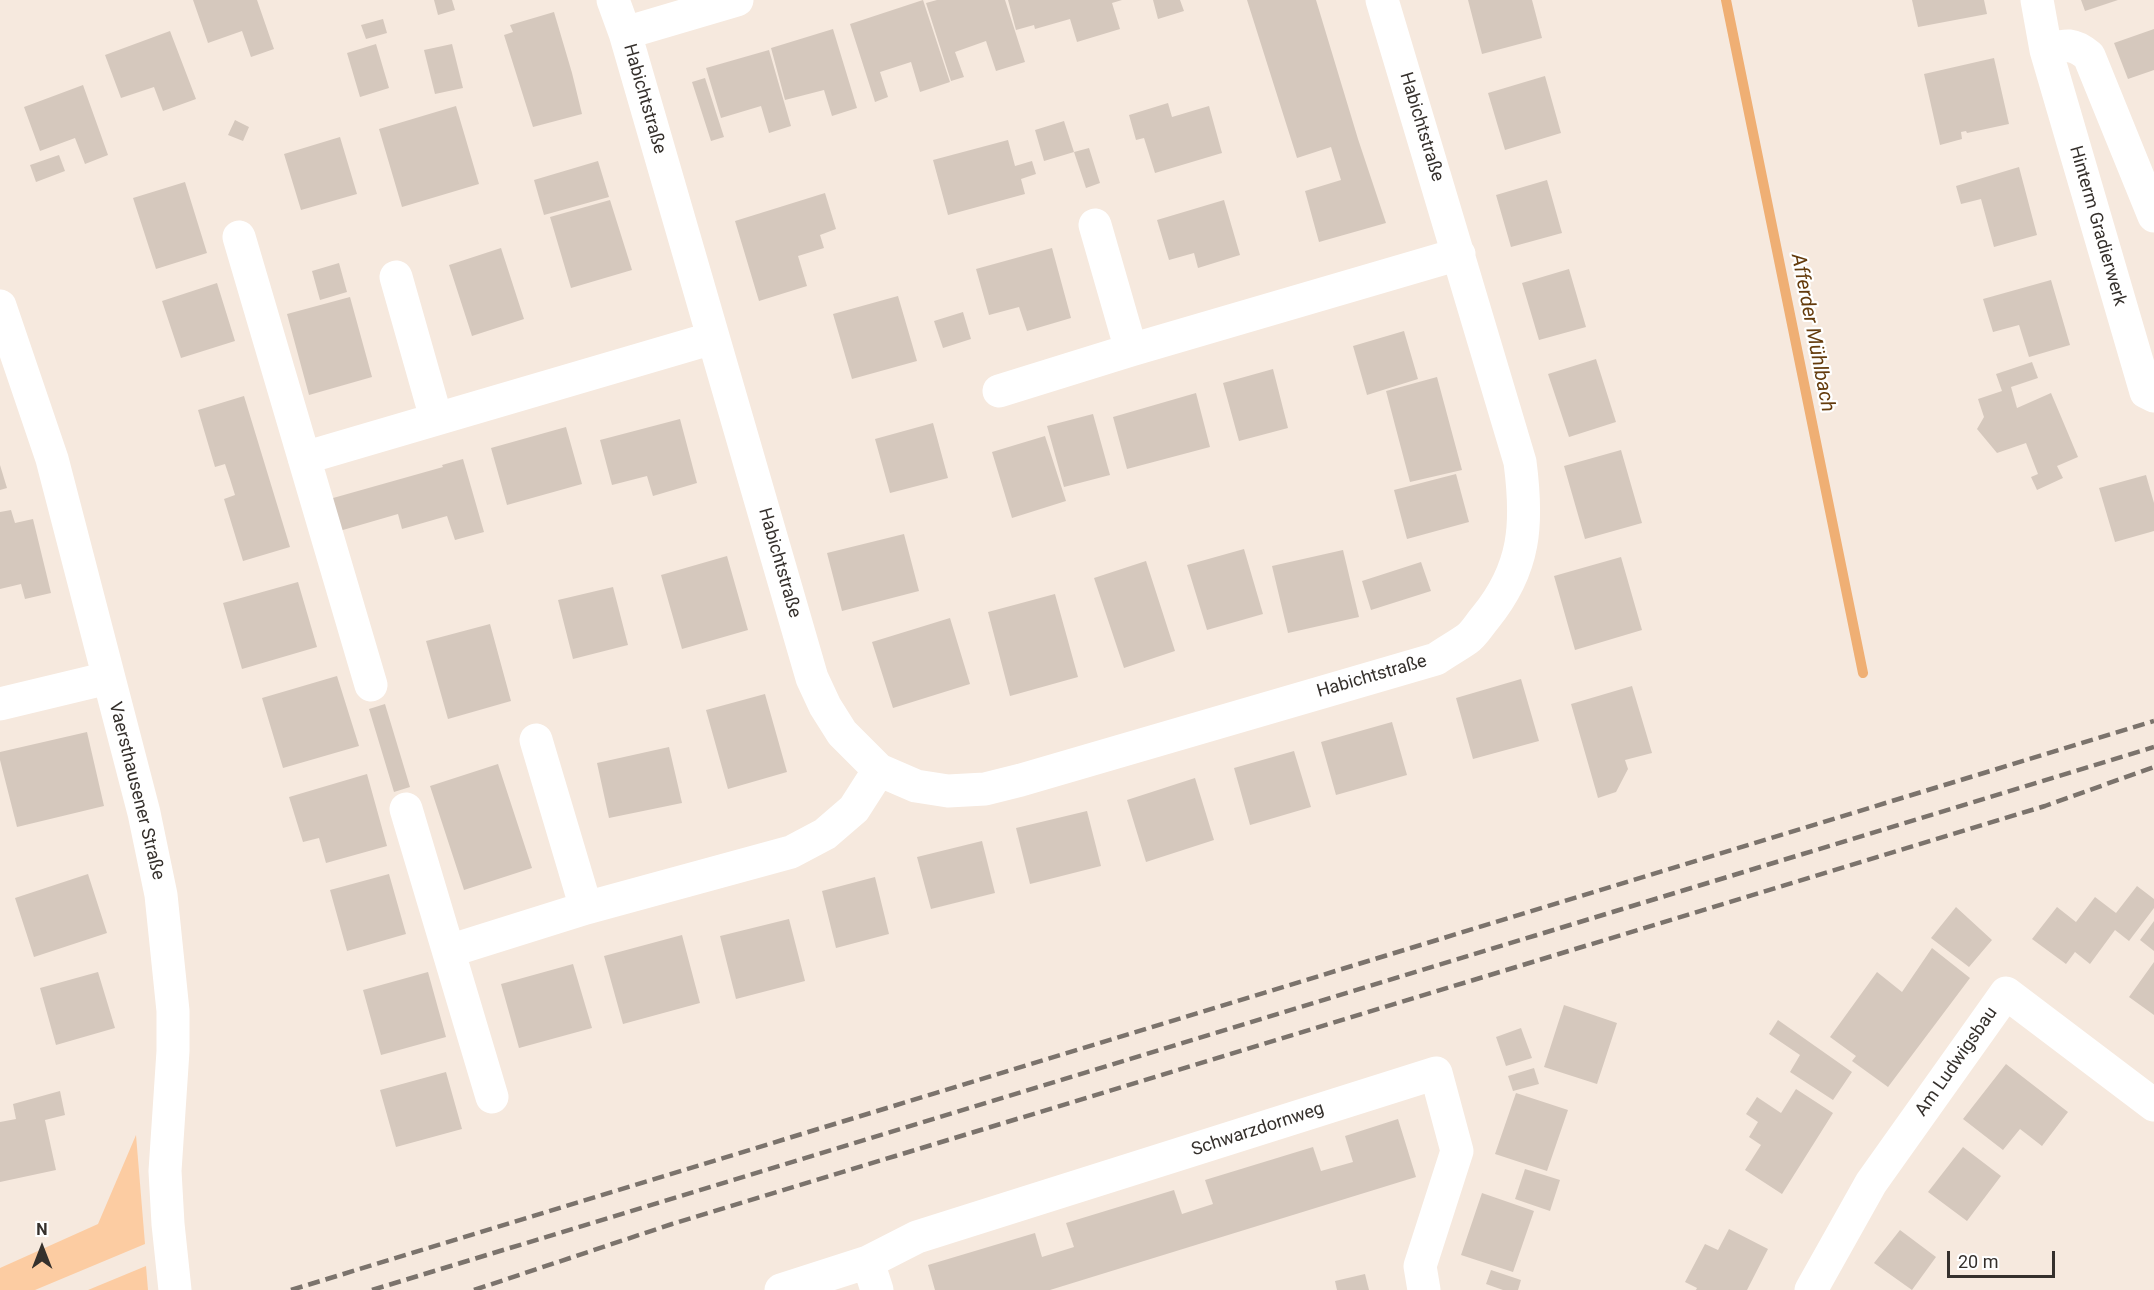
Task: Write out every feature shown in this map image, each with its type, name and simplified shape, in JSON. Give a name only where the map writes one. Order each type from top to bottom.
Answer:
[{"type":"street","name":"Habichtstraße","points":[[613,0],[625,33],[812,678],[825,706],[842,733],[879,770],[916,786],[948,791],[985,789],[1021,780],[1436,659],[1469,638],[1496,605],[1515,570],[1524,534],[1525,500],[1520,462],[1382,0]]},
{"type":"street","name":"Habichtstraße","points":[[625,33],[737,0]]},
{"type":"street","name":"Hinterm Gradierwerk","points":[[2037,0],[2046,50],[2146,392],[2154,396]]},
{"type":"street","points":[[2046,50],[2067,45],[2079,47],[2089,56],[2154,216]]},
{"type":"street","points":[[1095,225],[1131,350]]},
{"type":"street","points":[[239,237],[370,685]]},
{"type":"street","points":[[999,391],[1459,254]]},
{"type":"street","points":[[396,277],[436,418]]},
{"type":"street","name":"Vaersthausener Straße","points":[[0,306],[52,459],[144,813],[161,895],[173,1011],[173,1051],[165,1171],[175,1290]]},
{"type":"street","points":[[304,458],[713,338]]},
{"type":"street","points":[[0,704],[108,678]]},
{"type":"street","points":[[536,740],[586,908]]},
{"type":"street","points":[[449,951],[586,908],[791,852],[825,834],[854,809],[879,770]]},
{"type":"street","points":[[406,809],[492,1097]]},
{"type":"street","name":"Am Ludwigsbau","points":[[1811,1290],[1871,1183],[2006,993],[2154,1105]]},
{"type":"street","name":"Schwarzdornweg","points":[[781,1290],[872,1276],[917,1237],[1436,1073],[1457,1151],[1420,1266],[1424,1290]]},
{"type":"shaded area","points":[[136,1135],[145,1244],[35,1290],[0,1290],[0,1268],[98,1224]]},
{"type":"shaded area","points":[[146,1266],[148,1290],[88,1290]]},
{"type":"building","points":[[193,0],[257,0],[274,49],[251,57],[242,31],[208,43]]},
{"type":"building","points":[[434,0],[452,0],[455,10],[438,15]]},
{"type":"building","points":[[923,0],[950,82],[920,92],[911,62],[880,72],[888,97],[875,102],[850,24]]},
{"type":"building","points":[[937,0],[1005,0],[1025,62],[996,71],[986,41],[955,52],[964,77],[951,81],[926,3]]},
{"type":"building","points":[[1008,0],[1122,0],[1112,3],[1120,29],[1077,42],[1070,19],[1035,29],[1034,25],[1016,30]]},
{"type":"building","points":[[1153,0],[1180,0],[1184,11],[1158,19]]},
{"type":"building","points":[[1247,0],[1316,0],[1386,223],[1319,242],[1305,191],[1341,180],[1331,147],[1297,158]]},
{"type":"building","points":[[1468,0],[1532,0],[1542,38],[1482,54]]},
{"type":"building","points":[[1912,0],[1984,0],[1987,14],[1918,27]]},
{"type":"building","points":[[2081,0],[2118,0],[2085,11]]},
{"type":"building","points":[[554,12],[582,114],[533,127],[504,35],[513,32],[510,25]]},
{"type":"building","points":[[383,19],[387,33],[366,39],[361,25]]},
{"type":"building","points":[[833,29],[857,108],[832,116],[824,90],[785,100],[771,48]]},
{"type":"building","points":[[2154,29],[2154,70],[2128,79],[2114,43]]},
{"type":"building","points":[[170,31],[196,99],[163,111],[154,87],[121,98],[105,55]]},
{"type":"building","points":[[376,44],[389,88],[360,97],[347,53]]},
{"type":"building","points":[[452,44],[463,88],[435,94],[424,50]]},
{"type":"building","points":[[769,50],[791,126],[769,133],[761,106],[721,118],[706,68]]},
{"type":"building","points":[[1994,58],[2009,124],[1967,133],[1966,131],[1961,132],[1962,139],[1940,145],[1924,74]]},
{"type":"building","points":[[1545,76],[1561,133],[1505,150],[1488,93]]},
{"type":"building","points":[[705,78],[724,137],[711,141],[692,82]]},
{"type":"building","points":[[83,85],[108,155],[85,164],[75,138],[40,151],[24,107]]},
{"type":"building","points":[[1168,103],[1172,117],[1209,106],[1222,153],[1155,173],[1144,138],[1136,140],[1129,115]]},
{"type":"building","points":[[456,106],[479,184],[402,207],[379,129]]},
{"type":"building","points":[[235,120],[249,127],[243,141],[228,135]]},
{"type":"building","points":[[1064,121],[1074,152],[1044,161],[1035,130]]},
{"type":"building","points":[[340,137],[357,194],[301,210],[284,154]]},
{"type":"building","points":[[1008,140],[1015,166],[1032,161],[1036,174],[1021,179],[1025,194],[948,215],[933,160]]},
{"type":"building","points":[[1089,148],[1100,183],[1086,188],[1074,152]]},
{"type":"building","points":[[59,155],[65,171],[36,182],[30,165]]},
{"type":"building","points":[[598,161],[609,197],[544,215],[534,180]]},
{"type":"building","points":[[2019,167],[2037,235],[1994,247],[1981,199],[1961,204],[1956,186]]},
{"type":"building","points":[[1547,180],[1562,233],[1511,247],[1496,195]]},
{"type":"building","points":[[185,182],[207,253],[156,269],[133,198]]},
{"type":"building","points":[[825,193],[836,229],[820,235],[824,248],[798,256],[807,286],[759,301],[735,221]]},
{"type":"building","points":[[610,200],[632,270],[571,288],[550,217]]},
{"type":"building","points":[[1224,200],[1240,255],[1198,268],[1194,253],[1169,260],[1157,220]]},
{"type":"building","points":[[501,248],[524,319],[472,336],[449,265]]},
{"type":"building","points":[[1052,248],[1071,318],[1027,331],[1019,307],[989,315],[976,269]]},
{"type":"building","points":[[339,263],[347,292],[320,300],[312,271]]},
{"type":"building","points":[[1569,269],[1586,327],[1539,340],[1522,283]]},
{"type":"building","points":[[2051,280],[2070,345],[2029,357],[2019,325],[1993,332],[1983,299]]},
{"type":"building","points":[[217,283],[235,341],[181,358],[162,301]]},
{"type":"building","points":[[898,296],[917,361],[852,379],[833,314]]},
{"type":"building","points":[[350,297],[372,377],[309,395],[287,314]]},
{"type":"building","points":[[963,312],[971,339],[943,348],[934,321]]},
{"type":"building","points":[[1404,331],[1418,379],[1367,395],[1353,346]]},
{"type":"building","points":[[1596,359],[1616,422],[1569,437],[1548,374]]},
{"type":"building","points":[[2032,362],[2038,378],[2011,387],[2017,408],[2051,393],[2078,457],[2057,466],[2063,478],[2037,490],[2031,477],[2038,474],[2026,443],[1997,453],[1977,429],[1984,417],[1978,399],[2002,391],[1996,374]]},
{"type":"building","points":[[1273,369],[1288,428],[1239,441],[1223,383]]},
{"type":"building","points":[[1437,377],[1462,470],[1410,482],[1386,391]]},
{"type":"building","points":[[1196,393],[1210,447],[1127,469],[1113,417]]},
{"type":"building","points":[[244,396],[290,547],[243,561],[224,499],[235,495],[225,464],[215,467],[198,410]]},
{"type":"building","points":[[1093,414],[1110,475],[1064,487],[1047,426]]},
{"type":"building","points":[[680,419],[697,483],[653,496],[647,476],[612,485],[600,440]]},
{"type":"building","points":[[933,423],[948,478],[890,493],[875,439]]},
{"type":"building","points":[[566,427],[582,484],[507,505],[491,448]]},
{"type":"building","points":[[1045,436],[1066,501],[1012,518],[992,452]]},
{"type":"building","points":[[1621,450],[1642,523],[1585,539],[1564,466]]},
{"type":"building","points":[[463,459],[484,532],[455,540],[447,516],[402,529],[398,514],[336,532],[326,500],[443,467],[442,465]]},
{"type":"building","points":[[0,465],[7,488],[0,490]]},
{"type":"building","points":[[1456,474],[1469,522],[1407,539],[1394,490]]},
{"type":"building","points":[[2146,475],[2154,503],[2154,531],[2115,542],[2099,488]]},
{"type":"building","points":[[11,510],[15,523],[33,519],[51,593],[25,599],[21,584],[0,589],[0,512]]},
{"type":"building","points":[[904,534],[919,591],[842,611],[827,553]]},
{"type":"building","points":[[1244,549],[1263,614],[1207,630],[1187,565]]},
{"type":"building","points":[[1343,550],[1359,617],[1288,633],[1272,566]]},
{"type":"building","points":[[727,556],[748,630],[682,649],[661,575]]},
{"type":"building","points":[[1621,557],[1642,630],[1575,650],[1554,576]]},
{"type":"building","points":[[1146,561],[1175,651],[1124,668],[1094,578]]},
{"type":"building","points":[[1421,562],[1431,591],[1371,610],[1362,581]]},
{"type":"building","points":[[298,582],[317,647],[242,669],[223,603]]},
{"type":"building","points":[[613,587],[628,645],[573,659],[558,600]]},
{"type":"building","points":[[1055,594],[1078,677],[1010,696],[988,612]]},
{"type":"building","points":[[950,618],[970,684],[893,708],[872,642]]},
{"type":"building","points":[[490,624],[511,701],[448,719],[426,641]]},
{"type":"building","points":[[337,676],[359,746],[283,768],[262,698]]},
{"type":"building","points":[[1521,679],[1539,741],[1473,759],[1456,698]]},
{"type":"building","points":[[1632,686],[1652,753],[1625,760],[1628,769],[1616,792],[1598,798],[1571,704]]},
{"type":"building","points":[[765,694],[787,772],[728,789],[706,710]]},
{"type":"building","points":[[385,704],[410,787],[394,792],[369,709]]},
{"type":"building","points":[[1392,722],[1407,775],[1336,795],[1321,742]]},
{"type":"building","points":[[87,732],[104,806],[17,827],[0,752]]},
{"type":"building","points":[[669,747],[682,803],[609,818],[597,763]]},
{"type":"building","points":[[1294,751],[1311,807],[1250,825],[1234,768]]},
{"type":"building","points":[[498,764],[532,868],[464,890],[430,786]]},
{"type":"building","points":[[367,774],[387,846],[326,863],[319,838],[303,842],[289,797]]},
{"type":"building","points":[[1195,778],[1214,840],[1146,862],[1127,800]]},
{"type":"building","points":[[1087,811],[1101,866],[1030,884],[1016,828]]},
{"type":"building","points":[[982,841],[995,893],[931,909],[917,857]]},
{"type":"building","points":[[88,874],[107,933],[34,957],[15,898]]},
{"type":"building","points":[[389,874],[406,934],[347,951],[330,890]]},
{"type":"building","points":[[875,877],[889,934],[836,948],[822,891]]},
{"type":"building","points":[[2137,886],[2154,899],[2154,908],[2129,941],[2115,930],[2090,964],[2075,952],[2066,964],[2032,939],[2057,907],[2076,922],[2095,897],[2116,913]]},
{"type":"building","points":[[1956,907],[1992,940],[1969,967],[1931,938]]},
{"type":"building","points":[[789,919],[805,981],[736,999],[720,936]]},
{"type":"building","points":[[2154,921],[2154,951],[2140,940]]},
{"type":"building","points":[[682,935],[700,1003],[623,1024],[604,956]]},
{"type":"building","points":[[1932,948],[1970,978],[1888,1087],[1852,1061],[1856,1056],[1830,1037],[1877,972],[1902,992]]},
{"type":"building","points":[[2154,962],[2154,1015],[2129,997]]},
{"type":"building","points":[[573,964],[592,1028],[519,1048],[501,984]]},
{"type":"building","points":[[98,972],[115,1028],[56,1045],[40,988]]},
{"type":"building","points":[[428,972],[446,1037],[381,1055],[363,990]]},
{"type":"building","points":[[1564,1005],[1617,1023],[1597,1084],[1544,1067]]},
{"type":"building","points":[[1778,1020],[1852,1072],[1833,1100],[1790,1072],[1800,1055],[1769,1034]]},
{"type":"building","points":[[1521,1028],[1532,1058],[1506,1066],[1496,1037]]},
{"type":"building","points":[[2006,1064],[2068,1112],[2042,1146],[2020,1129],[2003,1150],[1963,1119]]},
{"type":"building","points":[[1534,1068],[1539,1084],[1513,1091],[1508,1076]]},
{"type":"building","points":[[446,1072],[462,1129],[396,1147],[380,1090]]},
{"type":"building","points":[[1796,1089],[1833,1113],[1782,1194],[1745,1170],[1761,1145],[1749,1137],[1758,1122],[1746,1114],[1757,1097],[1781,1113]]},
{"type":"building","points":[[60,1091],[65,1115],[45,1120],[56,1170],[0,1182],[0,1122],[16,1119],[13,1104]]},
{"type":"building","points":[[1516,1093],[1568,1110],[1547,1171],[1495,1154]]},
{"type":"building","points":[[1398,1119],[1416,1177],[1050,1290],[935,1290],[928,1265],[1035,1233],[1042,1257],[1074,1247],[1066,1223],[1174,1190],[1182,1214],[1213,1204],[1205,1180],[1313,1147],[1321,1171],[1353,1162],[1345,1136]]},
{"type":"building","points":[[1963,1147],[2001,1176],[1967,1221],[1928,1192]]},
{"type":"building","points":[[1525,1169],[1560,1180],[1550,1211],[1515,1199]]},
{"type":"building","points":[[1482,1193],[1534,1211],[1513,1272],[1461,1255]]},
{"type":"building","points":[[1729,1229],[1768,1249],[1747,1290],[1696,1290],[1697,1288],[1685,1282],[1705,1244],[1718,1250]]},
{"type":"building","points":[[1900,1230],[1936,1257],[1912,1290],[1874,1263]]},
{"type":"building","points":[[1491,1270],[1521,1280],[1518,1290],[1503,1290],[1486,1284]]},
{"type":"building","points":[[1365,1274],[1369,1290],[1337,1290],[1335,1281]]},
{"type":"waterway","name":"Afferder Mühlbach","points":[[1726,0],[1863,673]]},
{"type":"railway","points":[[291,1290],[2154,721]]},
{"type":"railway","points":[[372,1290],[2154,747]]},
{"type":"railway","points":[[474,1290],[672,1224],[2045,806],[2154,767]]}]
